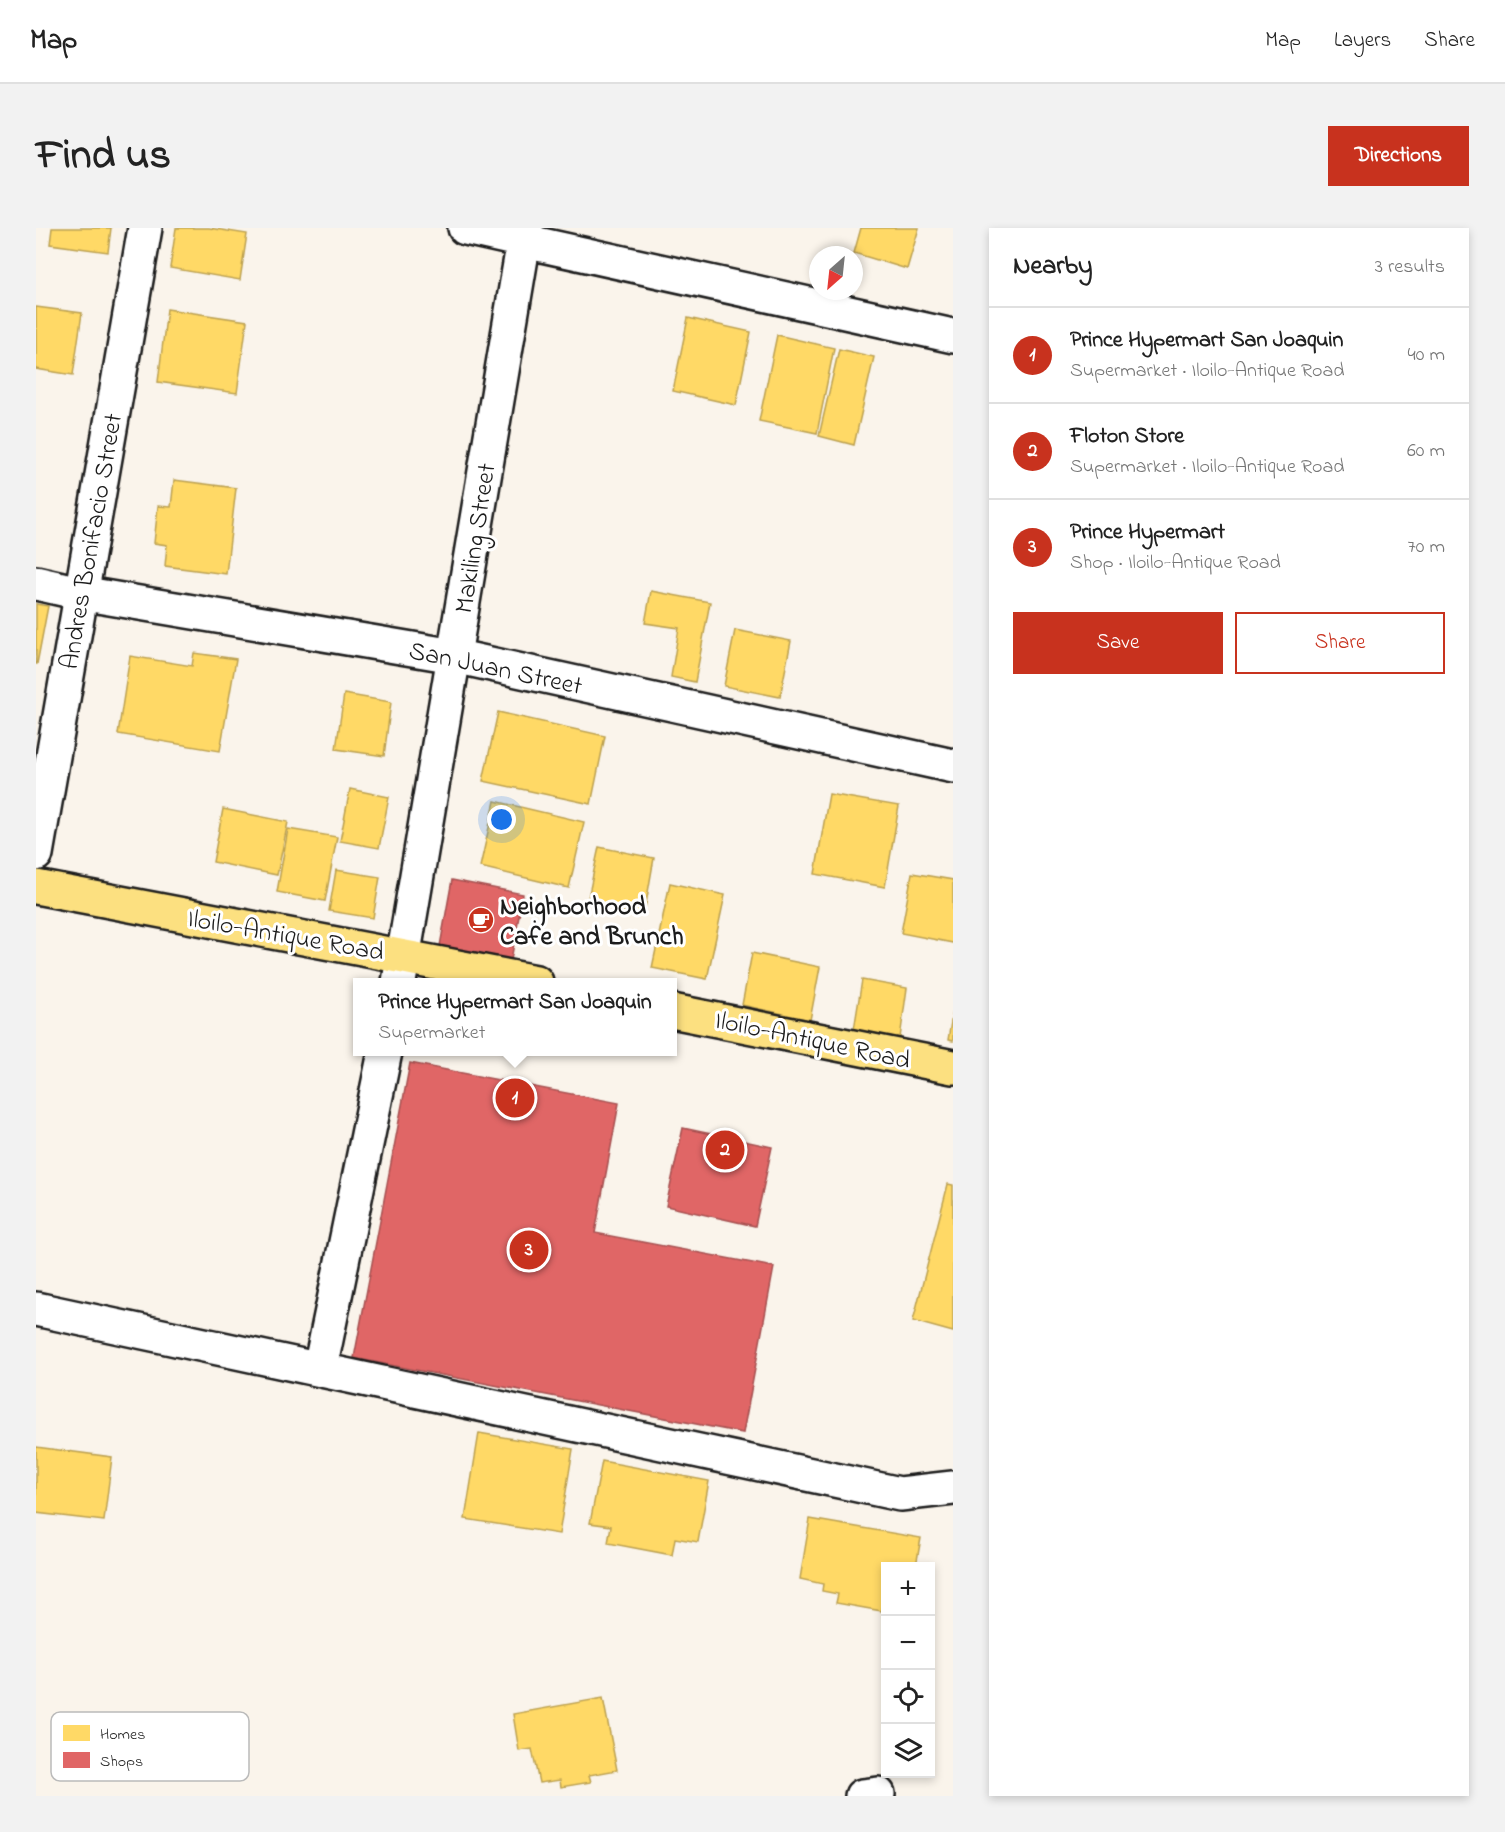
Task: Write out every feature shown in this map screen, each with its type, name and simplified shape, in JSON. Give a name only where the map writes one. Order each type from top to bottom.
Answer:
[{"type":"main road","name":"Iloilo-Antique Road","points":[[36,887],[401,969],[494,978]]},
{"type":"main road","name":"Iloilo-Antique Road","points":[[677,1012],[953,1067]]},
{"type":"street","name":"Andres Bonifacio Street","points":[[36,854],[145,228]]},
{"type":"street","points":[[465,228],[525,234],[953,336]]},
{"type":"street","name":"Makiling Street","points":[[401,969],[525,234]]},
{"type":"street","name":"San Juan Street","points":[[36,583],[80,593],[454,656],[953,766]]},
{"type":"street","points":[[320,1369],[384,1056]]},
{"type":"street","points":[[36,1309],[900,1494],[953,1488]]},
{"type":"building: Homes","points":[[52,228],[111,228],[108,252],[50,244]]},
{"type":"building: Homes","points":[[176,228],[209,228],[247,234],[240,280],[170,268]]},
{"type":"building: Homes","points":[[861,228],[919,228],[907,269],[863,256],[863,246],[856,246]]},
{"type":"building: Homes","points":[[36,307],[82,313],[73,375],[36,369]]},
{"type":"building: Homes","points":[[167,309],[247,321],[237,393],[158,382]]},
{"type":"building: Homes","points":[[688,318],[751,332],[736,405],[673,391]]},
{"type":"building: Homes","points":[[777,335],[834,348],[817,433],[759,421]]},
{"type":"building: Homes","points":[[839,349],[874,357],[854,445],[819,436]]},
{"type":"building: Homes","points":[[174,480],[236,488],[226,574],[165,566],[167,545],[154,543],[158,506],[171,507]]},
{"type":"building: Homes","points":[[651,591],[710,602],[695,682],[671,677],[679,628],[645,623]]},
{"type":"building: Homes","points":[[36,604],[48,606],[37,664],[36,664]]},
{"type":"building: Homes","points":[[735,630],[791,641],[780,697],[724,686]]},
{"type":"building: Homes","points":[[194,653],[236,659],[220,751],[118,734],[130,656],[192,666]]},
{"type":"building: Homes","points":[[344,694],[391,702],[384,756],[336,749]]},
{"type":"building: Homes","points":[[498,712],[605,736],[591,804],[483,781]]},
{"type":"building: Homes","points":[[350,789],[389,797],[379,848],[340,841]]},
{"type":"building: Homes","points":[[829,794],[899,806],[885,887],[815,874]]},
{"type":"building: Homes","points":[[495,801],[584,822],[569,888],[480,867]]},
{"type":"building: Homes","points":[[223,809],[288,822],[277,875],[213,862]]},
{"type":"building: Homes","points":[[288,829],[337,837],[325,901],[277,892]]},
{"type":"building: Homes","points":[[599,847],[654,858],[644,915],[587,903]]},
{"type":"building: Homes","points":[[336,870],[380,877],[373,918],[329,911]]},
{"type":"building: Homes","points":[[912,873],[953,880],[953,943],[901,933]]},
{"type":"building: Homes","points":[[670,883],[725,895],[707,979],[652,968]]},
{"type":"building: Homes","points":[[752,953],[820,967],[810,1020],[742,1005]]},
{"type":"building: Homes","points":[[862,980],[907,988],[900,1038],[854,1030]]},
{"type":"building: Homes","points":[[953,1010],[953,1041],[948,1040]]},
{"type":"building: Homes","points":[[948,1184],[953,1185],[953,1332],[913,1321]]},
{"type":"building: Homes","points":[[479,1433],[573,1449],[559,1534],[465,1519]]},
{"type":"building: Homes","points":[[36,1447],[112,1457],[104,1521],[36,1513]]},
{"type":"building: Homes","points":[[602,1461],[709,1481],[698,1542],[675,1538],[672,1555],[608,1543],[611,1526],[590,1523]]},
{"type":"building: Homes","points":[[810,1519],[921,1538],[917,1562],[881,1562],[881,1611],[836,1603],[838,1594],[822,1591],[823,1584],[800,1579]]},
{"type":"building: Homes","points":[[603,1698],[617,1770],[589,1775],[591,1782],[561,1787],[560,1780],[539,1783],[532,1749],[519,1751],[513,1714]]},
{"type":"building: Shops","name":"Neighborhood Cafe and Brunch","points":[[452,880],[523,894],[511,960],[440,946]]},
{"type":"building: Shops","points":[[410,1063],[619,1103],[595,1233],[774,1267],[743,1433],[354,1358]]},
{"type":"building: Shops","points":[[683,1128],[772,1147],[755,1226],[666,1206]]},
{"type":"place","name":"Neighborhood Cafe and Brunch","points":[[481,920]]},
{"type":"place","name":"Prince Hypermart San Joaquin","points":[[515,1098]]},
{"type":"place","name":"Floton Store","points":[[725,1150]]},
{"type":"place","name":"Prince Hypermart","points":[[529,1250]]}]
